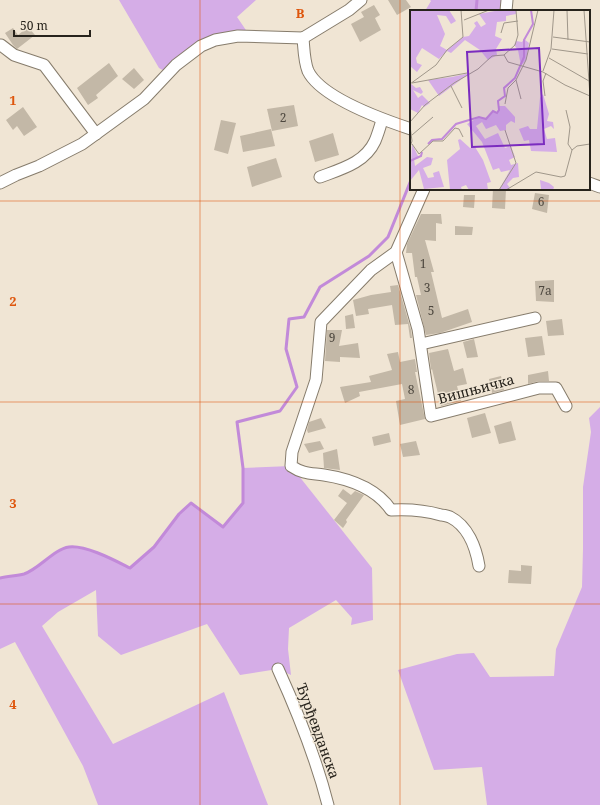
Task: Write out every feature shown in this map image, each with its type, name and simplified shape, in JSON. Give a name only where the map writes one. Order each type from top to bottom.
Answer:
[{"type":"street","points":[[0,183],[82,144],[144,99],[176,65],[202,46],[221,39],[238,36],[304,38],[349,10],[361,0]]},
{"type":"street","points":[[506,10],[507,0]]},
{"type":"street","points":[[304,38],[304,54],[308,70],[318,85],[339,99],[382,120],[410,129]]},
{"type":"street","points":[[1,45],[14,55],[44,65],[96,134]]},
{"type":"street","points":[[320,177],[353,164],[361,159],[376,140],[382,120]]},
{"type":"street","points":[[0,175],[16,175]]},
{"type":"street","points":[[590,183],[600,187]]},
{"type":"street","points":[[424,190],[396,252],[371,270],[322,322],[316,380],[292,452],[291,466],[301,472],[345,479],[368,489],[387,504],[392,510],[409,509],[427,511],[450,517],[465,529],[472,543],[479,566]]},
{"type":"street","name":"Вишњичка","points":[[396,252],[418,329],[431,416],[539,388],[556,388],[566,406]]},
{"type":"street","points":[[421,344],[534,318]]},
{"type":"street","name":"Ђурђевданска","points":[[278,669],[305,733],[328,805]]},
{"type":"shaded area","points":[[119,0],[256,0],[237,17],[250,36],[215,40],[168,73],[159,68]]},
{"type":"shaded area","points":[[430,0],[507,0],[506,10],[426,10],[431,1]]},
{"type":"shaded area","points":[[600,407],[600,805],[487,805],[482,767],[434,770],[398,670],[457,654],[474,653],[490,677],[554,676],[556,649],[582,587],[583,487],[591,432],[589,418]]},
{"type":"shaded area","points":[[291,466],[372,568],[373,620],[351,625],[352,618],[336,600],[289,628],[288,649],[291,675],[278,669],[240,675],[207,624],[121,655],[98,636],[96,590],[58,612],[42,626],[113,744],[224,692],[268,805],[98,805],[83,766],[15,642],[0,649],[0,578],[24,574],[58,551],[69,547],[83,548],[92,551],[130,568],[154,547],[179,514],[191,503],[223,527],[243,503],[243,468]]},
{"type":"building","points":[[388,0],[406,0],[411,7],[397,15]]},
{"type":"building","points":[[374,5],[380,15],[375,18],[381,30],[360,42],[351,24],[364,17],[361,12]]},
{"type":"building","points":[[28,27],[35,35],[17,49],[5,33],[13,28],[18,35]]},
{"type":"building","points":[[109,63],[118,76],[96,95],[98,98],[88,105],[77,88]]},
{"type":"building","points":[[134,68],[144,80],[134,89],[122,79]]},
{"type":"building","points":[[294,105],[298,126],[272,131],[267,109]]},
{"type":"building","points":[[23,107],[37,127],[24,136],[17,126],[13,130],[6,120]]},
{"type":"building","points":[[221,120],[236,123],[228,154],[214,150]]},
{"type":"building","points":[[271,129],[275,146],[243,152],[240,136]]},
{"type":"building","points":[[333,133],[339,155],[315,162],[309,141]]},
{"type":"building","points":[[276,158],[282,177],[252,187],[247,167]]},
{"type":"building","points":[[493,190],[506,190],[505,209],[492,208]]},
{"type":"building","points":[[535,193],[549,195],[547,213],[532,209]]},
{"type":"building","points":[[464,195],[475,195],[474,208],[463,207]]},
{"type":"building","points":[[421,214],[441,214],[442,224],[436,223],[436,241],[425,240],[434,272],[431,272],[442,318],[468,309],[472,322],[440,333],[426,335],[416,295],[421,295],[417,277],[415,277],[412,253],[406,253],[407,244]]},
{"type":"building","points":[[455,226],[473,227],[472,235],[455,235]]},
{"type":"building","points":[[554,280],[554,302],[536,301],[535,281]]},
{"type":"building","points":[[398,285],[412,338],[410,338],[408,324],[395,325],[392,305],[368,309],[369,314],[356,316],[353,300],[391,292],[390,286]]},
{"type":"building","points":[[353,314],[355,328],[346,329],[345,316]]},
{"type":"building","points":[[562,319],[564,335],[548,336],[546,321]]},
{"type":"building","points":[[327,330],[342,330],[339,346],[358,343],[360,358],[340,357],[340,362],[325,361]]},
{"type":"building","points":[[542,336],[545,355],[528,357],[525,338]]},
{"type":"building","points":[[474,339],[478,357],[467,358],[463,342]]},
{"type":"building","points":[[448,349],[454,371],[463,368],[467,384],[457,386],[461,401],[441,406],[432,369],[431,370],[429,353]]},
{"type":"building","points":[[398,352],[400,362],[415,359],[417,372],[415,372],[425,419],[400,425],[396,401],[405,399],[402,384],[359,392],[360,396],[345,403],[340,387],[371,382],[369,376],[392,370],[387,354]]},
{"type":"building","points":[[548,371],[549,381],[539,381],[528,384],[528,375]]},
{"type":"building","points":[[501,376],[504,390],[492,393],[489,379]]},
{"type":"building","points":[[485,413],[491,433],[472,438],[467,418]]},
{"type":"building","points":[[321,418],[326,428],[308,433],[307,430],[309,422]]},
{"type":"building","points":[[511,421],[516,440],[499,444],[494,426]]},
{"type":"building","points":[[389,433],[391,442],[374,446],[372,437]]},
{"type":"building","points":[[320,441],[324,449],[309,453],[304,444]]},
{"type":"building","points":[[416,441],[420,455],[403,457],[400,444]]},
{"type":"building","points":[[337,449],[340,470],[324,468],[323,453]]},
{"type":"building","points":[[343,489],[351,495],[355,491],[364,495],[346,520],[347,522],[343,528],[334,520],[347,503],[338,496]]},
{"type":"building","points":[[521,565],[532,566],[531,584],[508,583],[509,570],[521,571]]},
{"type":"waterway","points":[[476,10],[477,0]]},
{"type":"waterway","points":[[0,578],[24,574],[58,551],[69,547],[83,548],[92,551],[130,568],[154,547],[179,514],[191,503],[223,527],[243,503],[243,468],[237,422],[280,411],[297,387],[286,349],[289,319],[304,317],[320,287],[369,256],[388,237],[410,182]]}]
